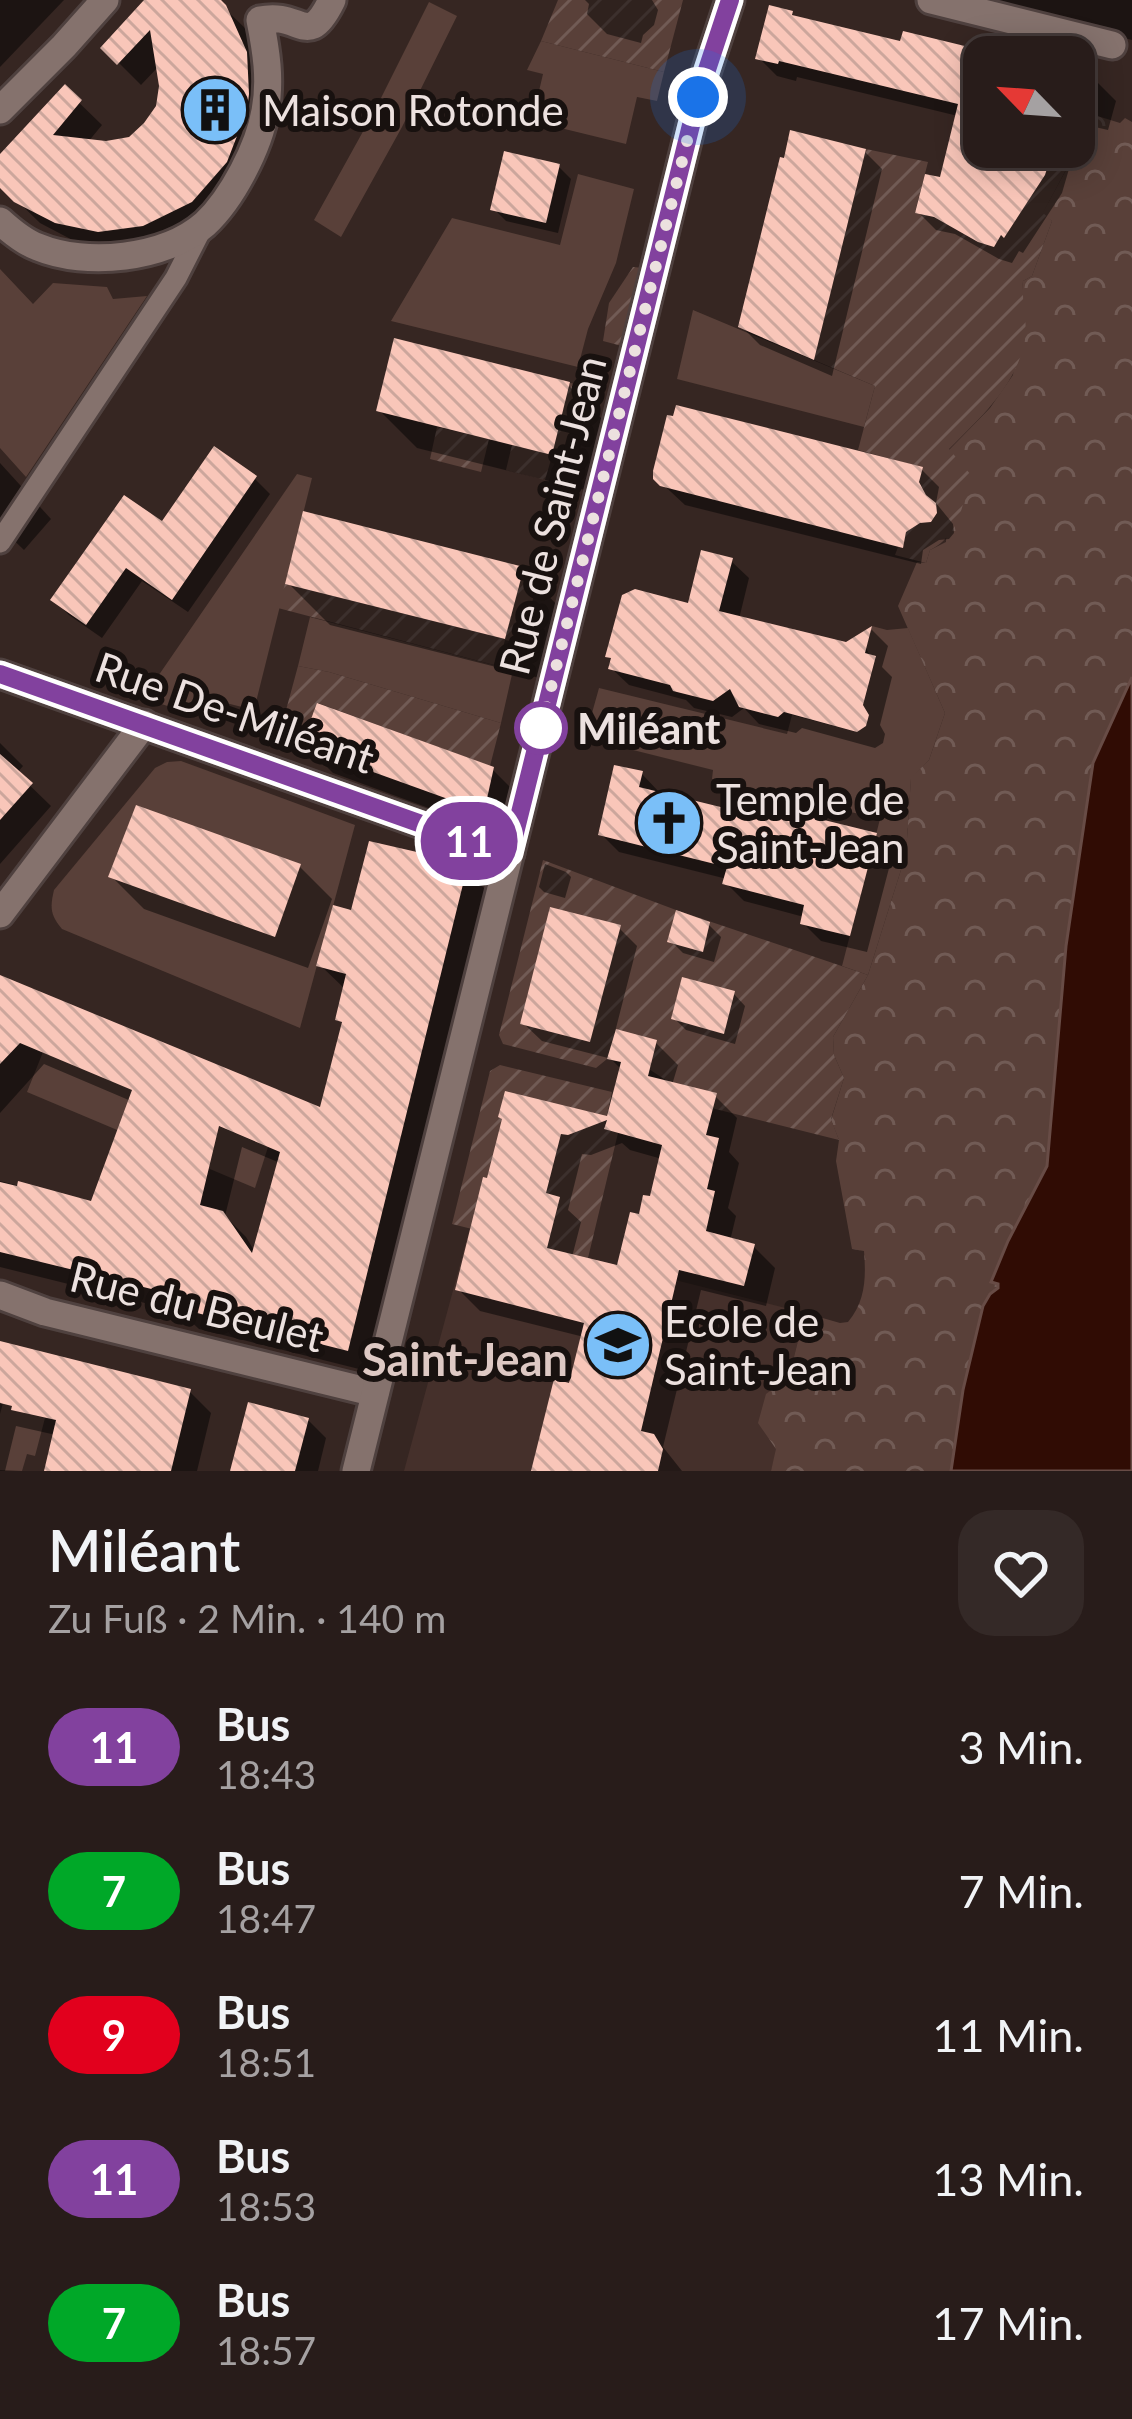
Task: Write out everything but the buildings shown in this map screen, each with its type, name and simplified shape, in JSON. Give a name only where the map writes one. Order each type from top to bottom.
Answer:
[{"type":"street","points":[[0,110],[105,0]]},
{"type":"street","points":[[0,542],[176,278],[202,226],[223,203],[256,145],[268,77],[256,10],[313,27],[321,23],[332,0]]},
{"type":"street","name":"Rue de Saint-Jean","points":[[356,1471],[698,97],[730,0]]},
{"type":"street","points":[[931,0],[1112,45]]},
{"type":"street","points":[[0,221],[38,248],[95,259],[154,249],[202,226]]},
{"type":"street","name":"Rue De-Miléant","points":[[0,674],[510,853]]},
{"type":"street","points":[[0,914],[144,724]]},
{"type":"street","name":"Rue du Beulet","points":[[0,1295],[45,1312],[375,1393]]},
{"type":"shaded area","points":[[1132,677],[1132,1471],[951,1471],[963,1390],[983,1306],[998,1288],[991,1282],[1047,1166],[1066,946],[1093,763]]},
{"type":"shaded area","name":"Ecole de Saint-Jean","points":[[470,1228],[805,1313],[789,1377],[766,1395],[777,1449],[771,1471],[404,1471]]},
{"type":"green space","points":[[558,0],[683,0],[664,72],[541,41]]},
{"type":"green space","points":[[429,2],[457,16],[341,237],[314,220]]},
{"type":"green space","points":[[541,41],[664,72],[657,101],[637,97],[626,144],[532,121],[543,74],[527,70]]},
{"type":"green space","points":[[1095,115],[1132,122],[1132,677],[1093,763],[1066,946],[1047,1167],[991,1281],[998,1289],[983,1306],[963,1390],[951,1471],[771,1471],[776,1449],[758,1423],[766,1394],[789,1377],[805,1313],[848,1322],[864,1288],[864,1251],[852,1249],[836,1161],[839,1140],[831,1120],[844,1078],[834,1055],[833,1037],[868,975],[906,854],[911,778],[929,760],[945,713],[898,606],[917,562],[926,563],[930,550],[946,542],[949,450],[990,408],[1013,375],[1023,281],[1032,276],[1052,221],[1042,214],[1067,168],[1095,168]]},
{"type":"green space","points":[[866,149],[928,162],[915,212],[1004,237],[1047,168],[1067,168],[1043,213],[1052,221],[1032,276],[1023,281],[1026,332],[1021,356],[996,399],[949,449],[971,475],[958,518],[948,536],[930,550],[926,563],[895,555],[906,532],[931,522],[936,503],[919,482],[917,466],[858,450],[875,386],[814,360]]},
{"type":"green space","points":[[578,174],[634,189],[616,263],[588,329],[578,367],[391,321],[452,218],[560,245]]},
{"type":"green space","points":[[633,267],[643,268],[622,346],[603,341],[609,303]]},
{"type":"green space","points":[[0,269],[33,304],[53,283],[107,287],[113,299],[147,296],[26,477],[0,448]]},
{"type":"green space","points":[[693,310],[875,386],[864,427],[677,379]]},
{"type":"green space","points":[[570,383],[586,386],[568,459],[552,456],[545,480],[506,470],[512,445],[552,455]]},
{"type":"green space","points":[[437,427],[489,439],[481,472],[430,459]]},
{"type":"green space","points":[[297,474],[312,478],[254,710],[202,697],[195,715],[143,698]]},
{"type":"green space","points":[[523,567],[540,571],[522,643],[505,640],[498,666],[278,608],[285,584],[505,639]]},
{"type":"green space","points":[[310,617],[513,670],[501,723],[298,666]]},
{"type":"green space","points":[[872,626],[908,628],[945,713],[929,760],[911,779],[906,854],[868,975],[842,966],[880,819],[712,779],[713,770],[585,738],[599,688],[787,734],[792,715],[857,732],[866,726],[869,715],[863,705],[876,657],[866,648]]},
{"type":"green space","points":[[298,666],[501,723],[490,766],[318,703],[302,744],[279,736]]},
{"type":"green space","points":[[181,761],[355,825],[300,1028],[62,929],[53,915],[54,890],[155,768]]},
{"type":"green space","points":[[543,860],[868,975],[833,1037],[834,1055],[844,1078],[831,1119],[839,1140],[664,1096],[667,1081],[649,1069],[656,1040],[596,1068],[503,1044],[499,1035]]},
{"type":"green space","points":[[43,1052],[268,1147],[255,1188],[27,1092]]},
{"type":"green space","points":[[500,1065],[612,1092],[604,1129],[618,1133],[588,1258],[452,1224],[490,1071]]},
{"type":"green space","points":[[3,1403],[45,1418],[35,1456],[27,1454],[22,1471],[0,1470]]},
{"type":"bus line","name":"11","points":[[0,674],[510,853],[698,97],[730,0]]},
{"type":"place","name":"Maison Rotonde","points":[[215,110]]},
{"type":"place","name":"Miléant","points":[[541,728]]},
{"type":"place","name":"Temple de Saint-Jean","points":[[669,823]]},
{"type":"place","name":"Ecole de Saint-Jean","points":[[618,1345]]},
{"type":"district","name":"Saint-Jean","points":[[465,1359]]},
{"type":"route","points":[[541,728],[698,97]]}]
